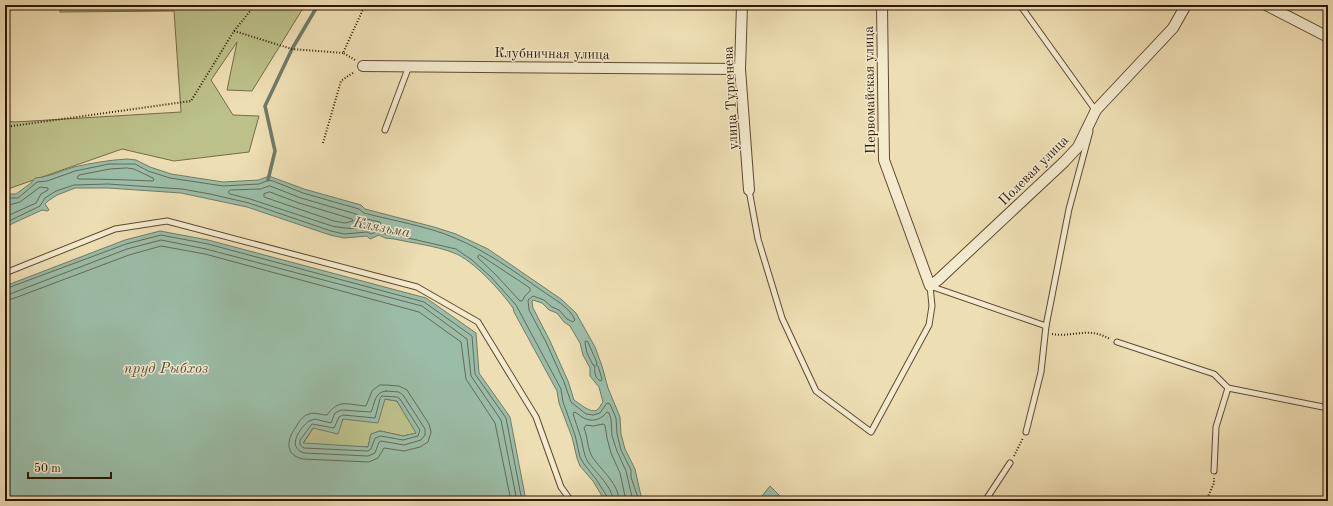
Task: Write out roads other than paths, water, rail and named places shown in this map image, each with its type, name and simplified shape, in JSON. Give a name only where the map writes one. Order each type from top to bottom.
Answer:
[{"type":"street","name":"улица Тургенева","points":[[742,5],[740,69],[749,190]]},
{"type":"street","name":"Первомайская улица","points":[[882,5],[884,160],[930,286]]},
{"type":"street","name":"Полевая улица","points":[[930,286],[1064,162],[1078,147],[1096,110],[1173,28],[1186,5]]},
{"type":"street","points":[[1266,5],[1328,37]]},
{"type":"street","name":"Клубничная улица","points":[[363,66],[740,69]]},
{"type":"lane","points":[[1020,5],[1096,110],[1069,209],[1046,326],[1041,372],[1026,432]]},
{"type":"lane","points":[[385,130],[409,66]]},
{"type":"lane","points":[[749,190],[758,239],[782,318],[816,391],[871,432],[929,325],[932,306],[930,286],[1046,326]]},
{"type":"lane","points":[[5,273],[115,229],[167,221],[417,287],[478,322],[536,417],[561,487],[571,501]]},
{"type":"lane","points":[[1117,342],[1214,374],[1228,388],[1328,408]]},
{"type":"lane","points":[[1214,471],[1216,427],[1228,388]]},
{"type":"lane","points":[[985,501],[1010,463]]},
{"type":"water","name":"Клязьма","points":[[127,159],[136,160],[150,167],[171,174],[223,182],[259,180],[269,176],[304,189],[361,205],[365,209],[456,234],[488,249],[561,299],[576,313],[595,347],[602,366],[608,388],[620,417],[621,434],[625,449],[635,469],[643,501],[605,501],[593,481],[580,466],[572,437],[559,403],[557,391],[513,308],[494,285],[478,269],[470,262],[454,253],[385,238],[379,235],[370,239],[367,236],[344,238],[330,235],[247,207],[181,193],[108,188],[75,188],[57,195],[48,201],[45,204],[49,210],[42,210],[5,227],[5,198],[9,194],[16,194],[31,183],[35,178],[74,167]],"holes":[[[532,301],[542,303],[549,310],[557,313],[564,322],[570,326],[580,343],[583,355],[590,368],[590,376],[599,387],[603,402],[597,410],[592,411],[574,400],[568,381],[533,308]]]},
{"type":"water","name":"пруд Рыбхоз","points":[[160,231],[208,240],[426,298],[476,333],[479,373],[510,417],[526,501],[5,501],[5,286],[125,240]],"holes":[[[385,399],[397,401],[416,433],[403,436],[380,431],[371,434],[368,447],[303,443],[313,428],[338,434],[343,419],[378,423]]]},
{"type":"water","points":[[770,486],[785,501],[758,501]]},
{"type":"waterway","points":[[268,180],[275,151],[265,106],[292,49],[318,5]]}]
